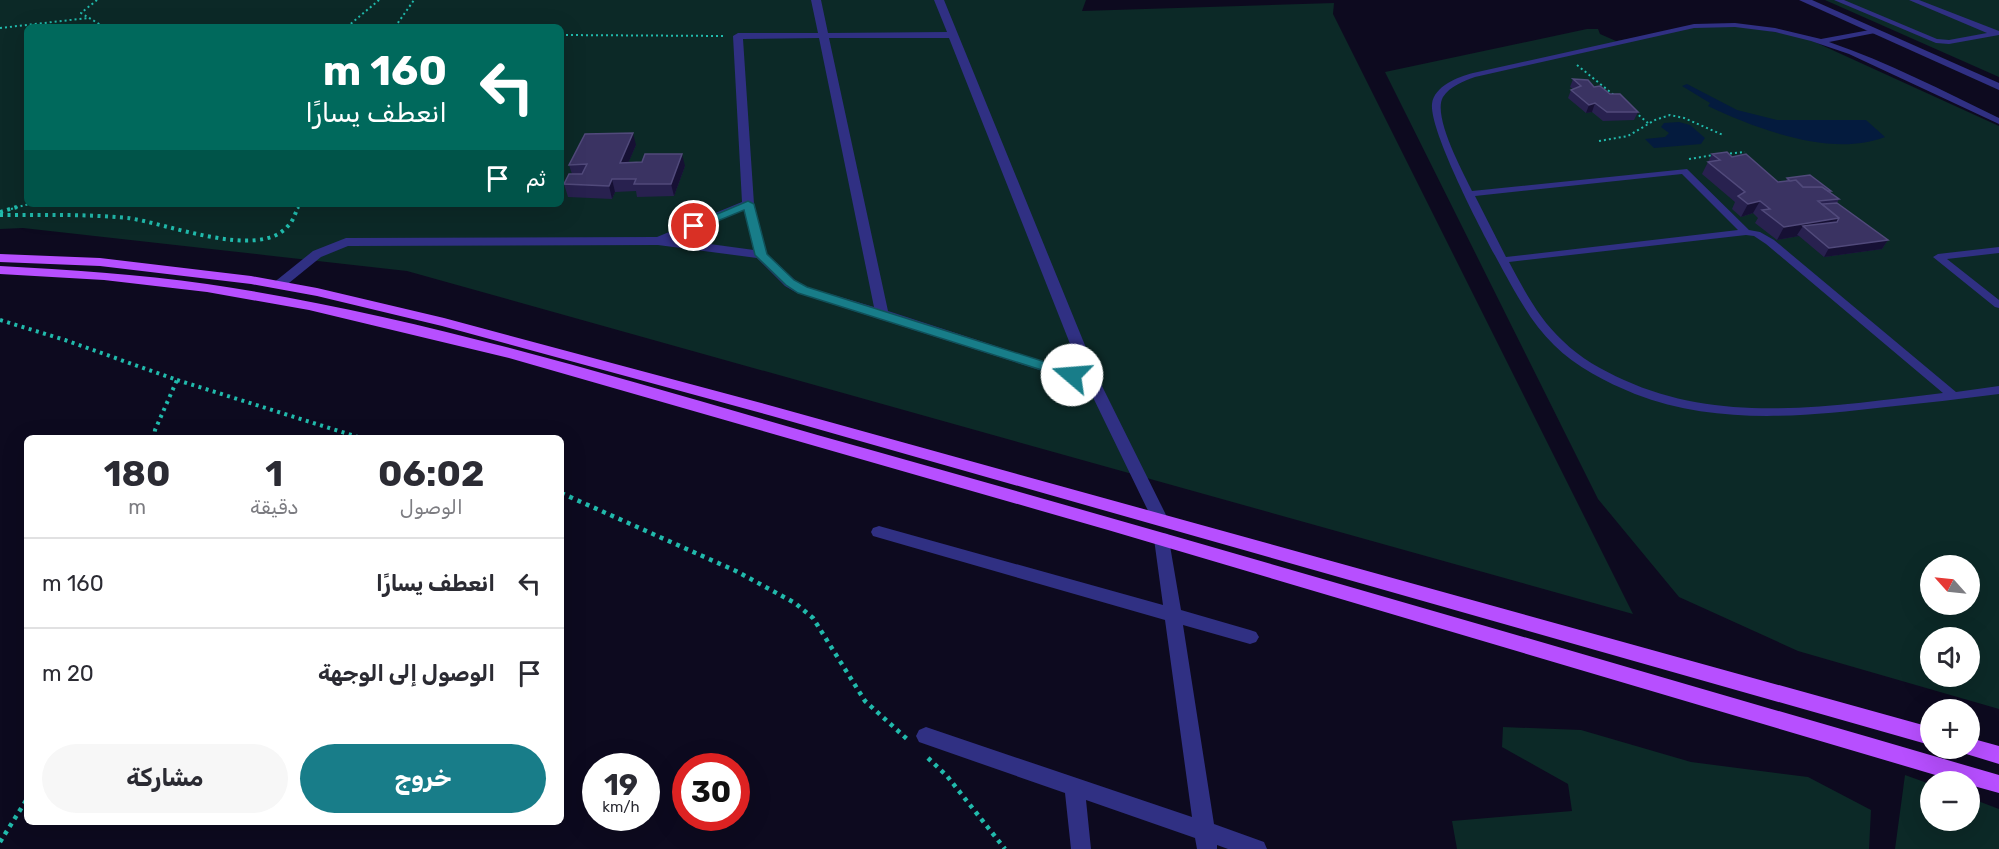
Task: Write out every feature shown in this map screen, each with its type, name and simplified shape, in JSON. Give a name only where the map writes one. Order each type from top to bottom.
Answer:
[{"type":"main road","points":[[0,258],[100,262],[279,284],[475,330],[1160,519],[1920,733]]},
{"type":"main road","points":[[0,270],[44,271],[166,282],[315,306],[495,350],[1162,539],[1999,784]]},
{"type":"main road","points":[[1980,750],[1999,755]]},
{"type":"street","points":[[816,0],[882,314]]},
{"type":"street","points":[[939,0],[1093,382],[1160,519]]},
{"type":"street","points":[[1804,0],[1999,87]]},
{"type":"street","points":[[953,35],[738,36],[748,204],[761,255],[790,283],[802,290],[1093,382]]},
{"type":"street","points":[[658,241],[748,204]]},
{"type":"street","points":[[279,284],[317,254],[346,242],[658,241],[761,255]]},
{"type":"street","points":[[879,532],[1250,637]]},
{"type":"street","points":[[1162,539],[1206,840]]},
{"type":"street","points":[[921,745],[1076,787],[1206,840],[1257,849]]},
{"type":"street","points":[[1076,787],[1081,849]]},
{"type":"lane","points":[[1838,0],[1936,41],[1948,42],[1997,33]]},
{"type":"lane","points":[[1913,0],[1997,33]]},
{"type":"lane","points":[[1999,121],[1824,41],[1767,28],[1710,25],[1563,53],[1473,75],[1454,83],[1441,93],[1437,99],[1436,113],[1467,194],[1537,319],[1565,349],[1608,378],[1666,400],[1729,412],[1789,414],[1999,390]]},
{"type":"lane","points":[[1824,41],[1872,31]]},
{"type":"lane","points":[[1467,194],[1684,171],[1746,232]]},
{"type":"lane","points":[[1503,260],[1746,232],[1757,234],[1770,242],[1954,396]]},
{"type":"lane","points":[[1999,250],[1938,257],[1999,304]]},
{"type":"path","points":[[97,0],[81,14],[99,24]]},
{"type":"path","points":[[351,24],[379,0]]},
{"type":"path","points":[[397,24],[414,0]]},
{"type":"path","points":[[35,24],[88,18]]},
{"type":"path","points":[[0,28],[24,25]]},
{"type":"path","points":[[564,35],[738,36]]},
{"type":"path","points":[[1563,53],[1623,102]]},
{"type":"path","points":[[1631,109],[1648,123]]},
{"type":"path","points":[[1599,141],[1630,136],[1648,123],[1669,115],[1683,117],[1710,133],[1724,135]]},
{"type":"path","points":[[1684,171],[1678,160],[1745,152]]},
{"type":"path","points":[[0,213],[24,206]]},
{"type":"path","points":[[0,213],[144,220],[186,230],[213,240],[228,242],[265,237],[288,227],[298,207]]},
{"type":"path","points":[[0,320],[65,340],[177,380],[351,435]]},
{"type":"path","points":[[154,435],[177,380]]},
{"type":"path","points":[[564,494],[736,571],[795,603],[813,618],[865,701],[921,745],[1005,849]]},
{"type":"path","points":[[0,842],[24,804]]},
{"type":"green space","points":[[0,0],[1086,0],[1082,11],[1334,3],[1333,14],[1633,614],[407,271],[23,228],[0,229]]},
{"type":"green space","points":[[1825,0],[1999,0],[1999,77]]},
{"type":"green space","points":[[1700,26],[1750,27],[1806,38],[1999,126],[1999,709],[1980,704],[1980,699],[1964,699],[1923,687],[1980,687],[1980,627],[1920,627],[1920,686],[1798,651],[1679,597],[1598,499],[1385,72],[1587,29],[1598,29],[1600,34],[1616,41]]},
{"type":"green space","points":[[1503,727],[1581,730],[1691,762],[1808,777],[1871,810],[1869,849],[1457,849],[1452,821],[1572,811],[1568,784],[1502,747]]},
{"type":"green space","points":[[1905,775],[1920,780],[1920,831],[1980,831],[1980,802],[1999,809],[1999,849],[1895,849]]},
{"type":"water","points":[[1687,84],[1737,110],[1777,120],[1866,120],[1885,137],[1864,143],[1841,144],[1795,138],[1749,124],[1708,106],[1710,103],[1682,86]]},
{"type":"water","points":[[1679,122],[1690,125],[1705,138],[1701,144],[1654,148],[1645,139],[1665,137],[1669,133],[1661,127],[1664,123]]},
{"type":"building","points":[[1573,79],[1588,80],[1594,87],[1600,86],[1610,94],[1620,94],[1638,112],[1607,112],[1595,103],[1589,105],[1571,90],[1581,86]]},
{"type":"building","points":[[633,133],[620,163],[642,162],[645,154],[682,154],[671,184],[634,184],[636,179],[612,179],[609,186],[564,184],[569,174],[582,174],[587,164],[569,165],[585,134]]},
{"type":"building","points":[[1727,152],[1732,157],[1746,154],[1778,182],[1796,180],[1803,187],[1822,187],[1839,199],[1818,201],[1839,218],[1784,227],[1762,210],[1770,209],[1760,201],[1748,204],[1738,196],[1745,192],[1708,162],[1720,160],[1712,154]]},
{"type":"building","points":[[1810,175],[1831,191],[1822,187],[1803,187],[1796,180],[1790,181],[1787,178]]},
{"type":"building","points":[[1837,203],[1888,240],[1829,248],[1803,226],[1837,222],[1839,218],[1822,204]]},
{"type":"route","points":[[694,226],[748,204],[761,255],[790,283],[802,290],[1072,375]]}]
